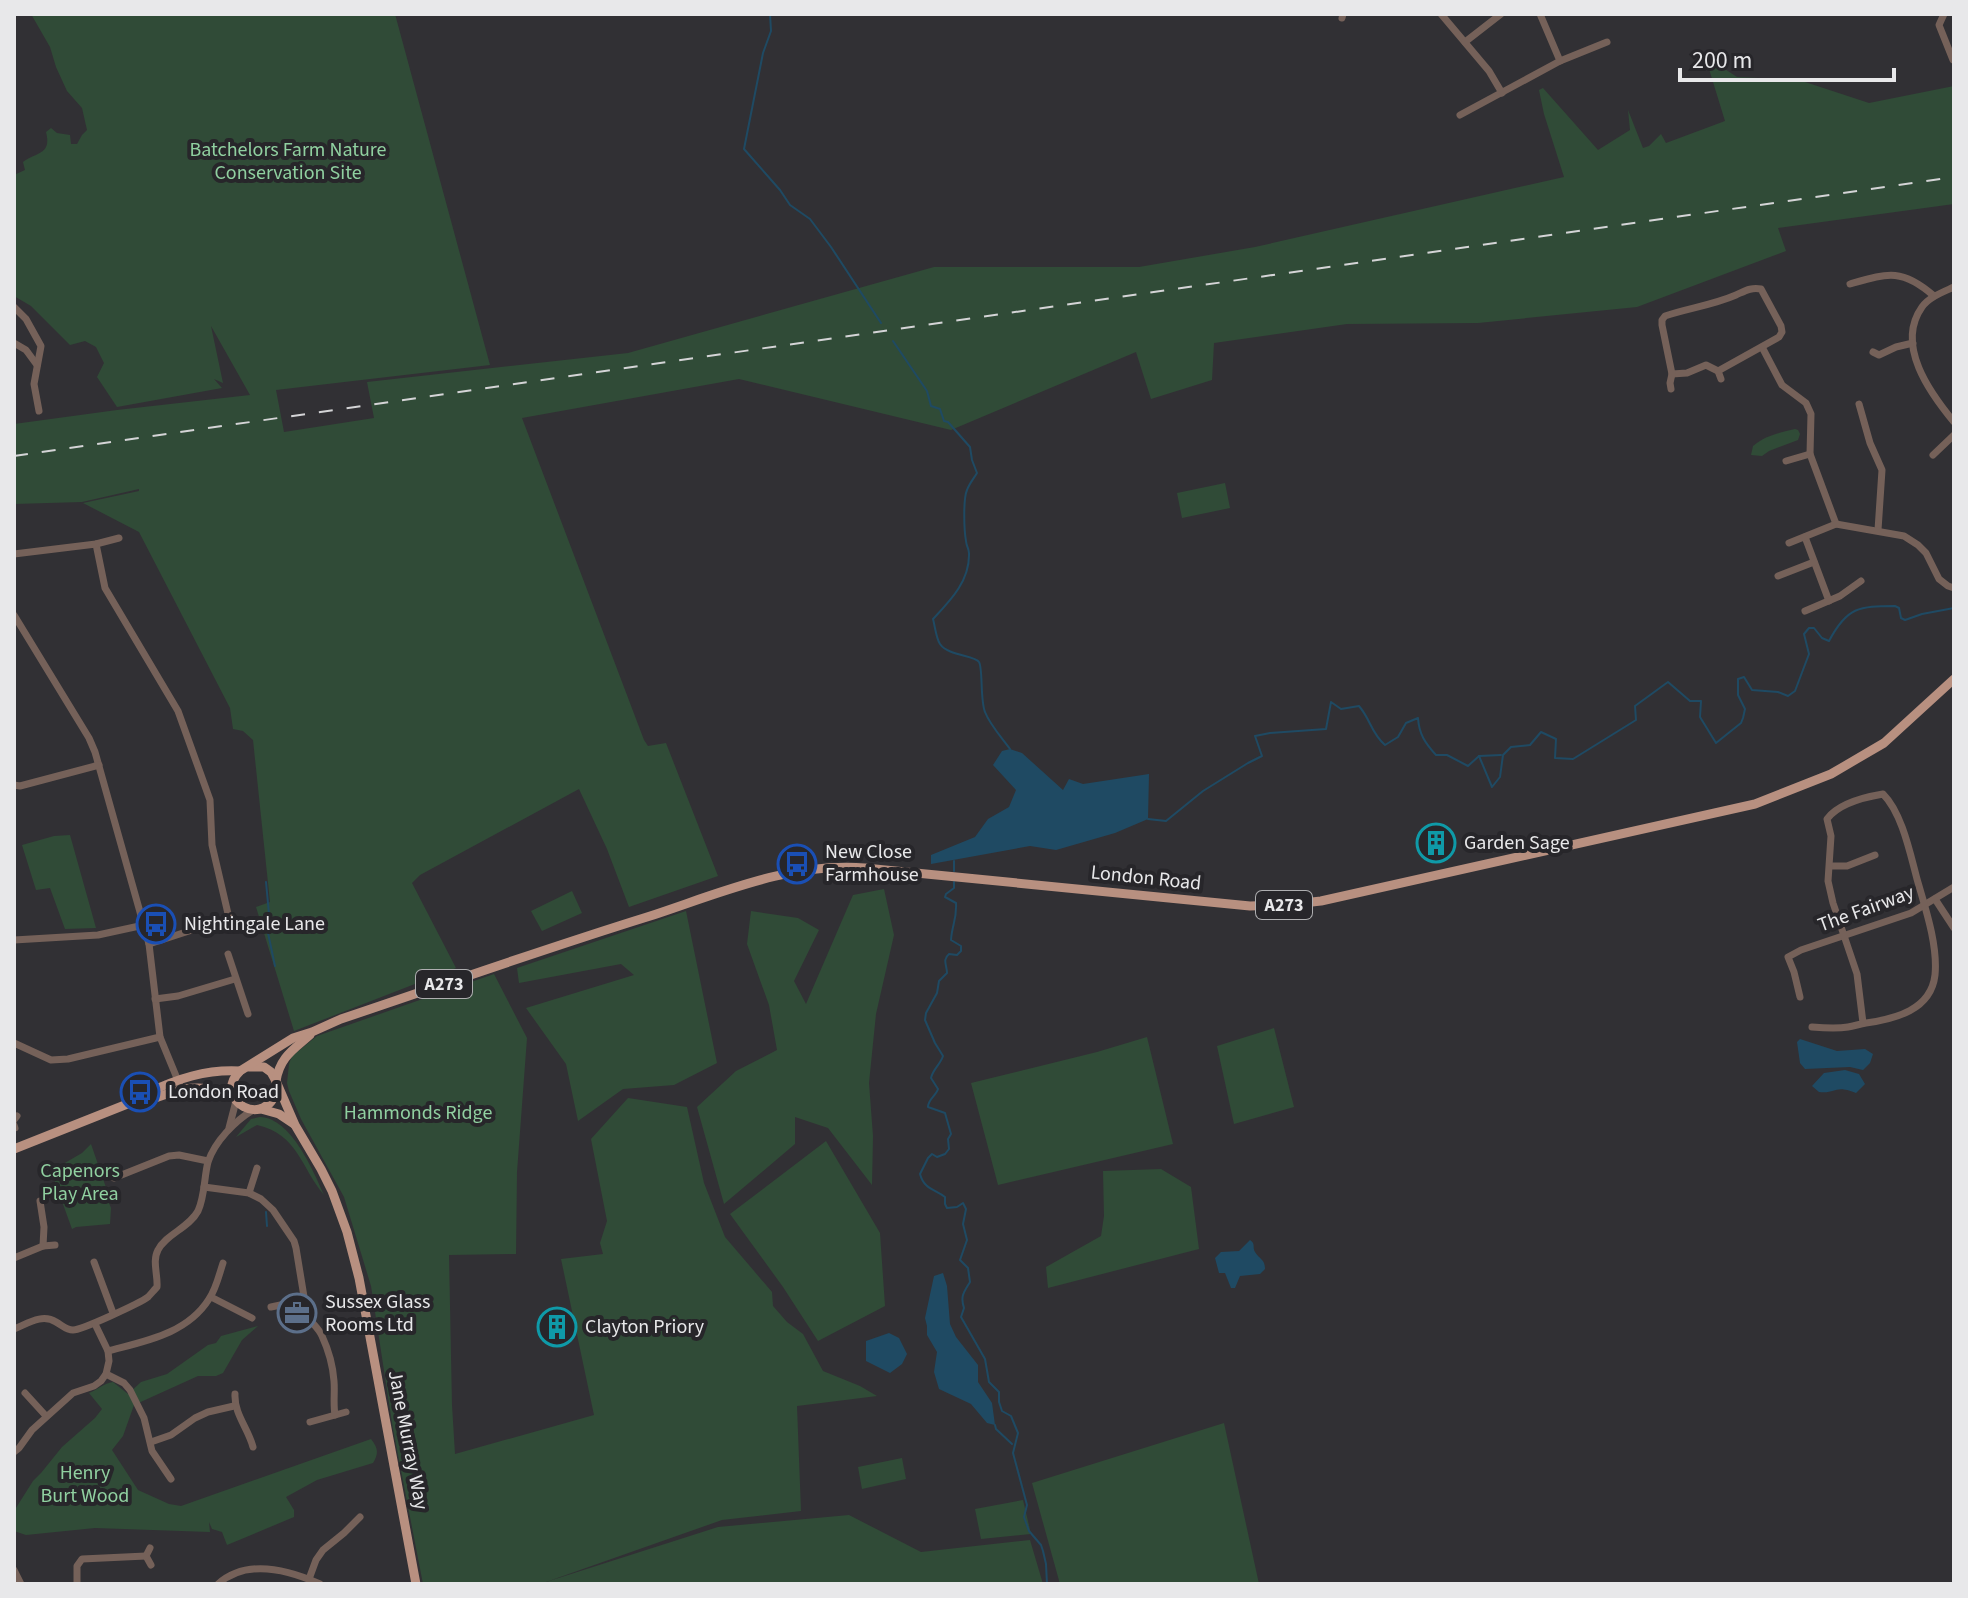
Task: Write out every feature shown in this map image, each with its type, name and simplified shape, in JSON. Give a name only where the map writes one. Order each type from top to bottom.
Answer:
[{"type":"main road","name":"London Road","points":[[14,1149],[145,1097],[150,1100],[179,1084],[222,1070],[244,1069],[293,1038],[341,1019],[628,922],[800,870],[843,866],[1250,906],[1321,901],[1755,804],[1831,774],[1884,743],[1954,679]]},
{"type":"main road","name":"London Road","points":[[179,1084],[207,1087],[235,1098],[245,1108],[257,1109],[273,1100],[278,1068],[283,1059],[312,1032]]},
{"type":"main road","points":[[235,1098],[232,1082],[244,1069],[256,1065],[264,1067],[271,1072],[276,1084]]},
{"type":"main road","name":"Jane Murray Way","points":[[276,1084],[332,1191],[355,1258],[416,1584]]},
{"type":"main road","points":[[257,1109],[279,1114],[295,1125]]},
{"type":"street","points":[[1441,14],[1489,71],[1502,93]]},
{"type":"street","points":[[1465,42],[1501,14]]},
{"type":"street","points":[[1540,14],[1560,61]]},
{"type":"street","points":[[1944,14],[1939,25],[1954,60]]},
{"type":"street","points":[[1460,115],[1560,61],[1607,42]]},
{"type":"street","points":[[1850,284],[1876,276],[1897,274],[1916,282],[1934,296]]},
{"type":"street","points":[[1954,287],[1934,296],[1922,307],[1913,327],[1913,351],[1921,374],[1938,403],[1954,422]]},
{"type":"street","points":[[1671,389],[1672,374],[1662,325],[1665,316],[1721,301],[1751,288],[1761,289],[1781,326],[1779,337],[1720,375],[1706,365],[1687,373],[1672,374]]},
{"type":"street","points":[[14,307],[26,319],[41,346],[34,384],[39,411]]},
{"type":"street","points":[[28,353],[32,345],[32,332]]},
{"type":"street","points":[[14,343],[26,350],[37,365]]},
{"type":"street","points":[[1873,352],[1879,355],[1913,343]]},
{"type":"street","points":[[1762,347],[1782,385],[1806,403],[1811,414],[1810,454],[1836,524]]},
{"type":"street","points":[[1859,404],[1870,443],[1882,470],[1878,530]]},
{"type":"street","points":[[1933,455],[1954,435]]},
{"type":"street","points":[[1786,461],[1810,454]]},
{"type":"street","points":[[1789,543],[1836,524],[1904,536],[1926,553],[1939,579],[1954,588]]},
{"type":"street","points":[[1805,537],[1829,601]]},
{"type":"street","points":[[14,554],[96,544],[119,538]]},
{"type":"street","points":[[96,544],[105,588],[178,711],[210,800],[212,845],[229,918],[149,944]]},
{"type":"street","points":[[1778,576],[1814,562]]},
{"type":"street","points":[[1805,611],[1829,601],[1861,581]]},
{"type":"street","points":[[14,615],[89,738],[99,765],[149,944],[160,1037],[179,1084]]},
{"type":"street","points":[[14,785],[99,765]]},
{"type":"street","points":[[1812,1027],[1846,1028],[1881,1022],[1912,1011],[1931,990],[1935,977],[1936,959],[1925,906],[1903,830],[1890,801],[1883,794],[1834,809],[1827,819],[1831,836],[1828,881],[1857,974],[1863,1023]]},
{"type":"street","points":[[1830,866],[1847,866],[1875,855]]},
{"type":"street","name":"The Fairway","points":[[1800,997],[1788,957],[1911,913],[1954,887]]},
{"type":"street","points":[[1935,899],[1954,928]]},
{"type":"street","points":[[14,940],[98,935],[144,925]]},
{"type":"street","points":[[228,954],[248,1014]]},
{"type":"street","points":[[155,999],[178,996],[235,979]]},
{"type":"street","points":[[14,1043],[51,1060],[68,1059],[160,1037]]},
{"type":"street","points":[[229,1130],[235,1098]]},
{"type":"street","points":[[14,1329],[51,1318],[66,1329],[75,1330],[95,1324],[149,1296],[157,1287],[157,1252],[197,1212],[213,1150],[242,1117],[257,1109]]},
{"type":"street","points":[[114,1178],[169,1156],[208,1161]]},
{"type":"street","points":[[249,1193],[257,1168]]},
{"type":"street","points":[[204,1187],[249,1193],[261,1199],[273,1210],[294,1241],[307,1315],[324,1340],[334,1382],[335,1415]]},
{"type":"street","points":[[40,1201],[43,1246]]},
{"type":"street","points":[[14,1258],[43,1246],[55,1245]]},
{"type":"street","points":[[94,1262],[113,1313]]},
{"type":"street","points":[[108,1351],[153,1339],[188,1322],[211,1297],[223,1263]]},
{"type":"street","points":[[211,1297],[252,1318]]},
{"type":"street","points":[[271,1307],[304,1300]]},
{"type":"street","points":[[14,1452],[46,1416],[73,1393],[94,1386],[106,1374],[108,1351],[95,1324]]},
{"type":"street","points":[[106,1374],[124,1383],[130,1390],[144,1418],[152,1451],[171,1479]]},
{"type":"street","points":[[25,1393],[46,1416]]},
{"type":"street","points":[[235,1394],[234,1406],[253,1447]]},
{"type":"street","points":[[151,1442],[171,1435],[208,1412],[234,1406]]},
{"type":"street","points":[[310,1422],[346,1412]]},
{"type":"street","points":[[309,1579],[323,1550],[360,1517]]},
{"type":"street","points":[[77,1584],[77,1566],[82,1559],[148,1552],[151,1565]]},
{"type":"street","points":[[218,1584],[231,1575],[265,1568],[286,1571],[320,1584]]},
{"type":"street","points":[[14,1570],[21,1584]]},
{"type":"green space","name":"Batchelors Farm Nature Conservation Site","points":[[31,14],[395,14],[490,365],[276,390],[284,432],[374,418],[367,382],[628,353],[934,267],[1139,267],[1255,247],[1564,177],[1539,90],[1543,88],[1598,150],[1630,130],[1628,110],[1643,148],[1661,134],[1666,143],[1725,121],[1705,56],[1737,77],[1799,80],[1869,103],[1954,86],[1954,204],[1778,228],[1786,251],[1637,307],[1478,323],[1347,324],[1214,343],[1212,380],[1151,399],[1136,352],[951,430],[739,379],[522,418],[644,740],[648,746],[666,743],[718,876],[629,907],[579,789],[420,875],[412,883],[456,968],[294,1031],[256,907],[270,902],[253,740],[243,731],[233,729],[230,708],[139,532],[83,503],[139,489],[82,502],[14,504],[14,424],[250,395],[211,326],[223,383],[214,379],[222,388],[117,407],[97,377],[104,363],[96,347],[85,341],[70,345],[31,306],[14,296],[14,175],[25,170],[23,162],[45,149],[46,132],[51,128],[57,133],[70,135],[71,144],[77,144],[87,130],[82,108],[67,91],[50,47]]},
{"type":"green space","points":[[1795,429],[1800,434],[1798,440],[1762,456],[1751,455],[1753,446],[1763,439]]},
{"type":"green space","points":[[1225,483],[1230,508],[1182,518],[1177,493]]},
{"type":"green space","points":[[70,835],[96,928],[65,929],[50,888],[36,890],[22,845]]},
{"type":"green space","points":[[884,889],[894,935],[876,1014],[869,1083],[873,1136],[872,1185],[828,1128],[795,1117],[795,1144],[724,1204],[697,1107],[736,1071],[777,1050],[769,1005],[747,944],[751,911],[798,918],[819,930],[794,981],[806,1004],[853,895]]},
{"type":"green space","points":[[572,891],[582,913],[542,931],[531,911]]},
{"type":"green space","points":[[686,911],[717,1063],[674,1085],[623,1089],[578,1121],[566,1064],[526,1008],[634,975],[621,964],[519,983],[517,968]]},
{"type":"green space","name":"Hammonds Ridge","points":[[494,974],[527,1038],[517,1172],[516,1254],[449,1255],[455,1454],[594,1415],[561,1259],[603,1254],[600,1243],[607,1221],[591,1139],[628,1098],[687,1107],[704,1183],[725,1237],[772,1292],[773,1306],[803,1334],[823,1371],[877,1396],[797,1406],[801,1511],[722,1520],[546,1582],[718,1527],[849,1515],[921,1552],[1030,1540],[1043,1584],[423,1584],[393,1429],[371,1286],[344,1197],[289,1091],[289,1064],[292,1056],[317,1036]]},
{"type":"green space","points":[[1274,1028],[1294,1107],[1234,1124],[1217,1046]]},
{"type":"green space","points":[[1147,1037],[1173,1144],[998,1185],[971,1083]]},
{"type":"green space","points":[[260,1117],[282,1126],[291,1136],[300,1147],[324,1195],[282,1136],[257,1125],[236,1137],[251,1119]]},
{"type":"green space","points":[[826,1141],[880,1233],[885,1306],[818,1341],[730,1214]]},
{"type":"green space","name":"Capenors Play Area","points":[[91,1144],[111,1202],[110,1224],[72,1229],[51,1171],[82,1153]]},
{"type":"green space","points":[[1161,1169],[1191,1187],[1199,1249],[1048,1288],[1046,1267],[1101,1236],[1103,1171]]},
{"type":"green space","name":"Henry Burt Wood","points":[[258,1326],[242,1340],[223,1373],[198,1376],[134,1405],[123,1436],[112,1450],[138,1490],[181,1506],[371,1439],[377,1451],[373,1463],[317,1480],[286,1497],[294,1510],[294,1517],[227,1545],[222,1532],[212,1529],[209,1522],[210,1532],[95,1528],[26,1535],[14,1531],[14,1511],[33,1481],[62,1447],[102,1409],[89,1393],[113,1382],[128,1394],[141,1382],[167,1374],[208,1345],[216,1343],[221,1336]]},
{"type":"green space","points":[[1224,1423],[1259,1584],[1060,1584],[1032,1483]]},
{"type":"green space","points":[[902,1458],[906,1479],[862,1489],[858,1467]]},
{"type":"green space","points":[[1023,1500],[1031,1534],[981,1539],[975,1509]]},
{"type":"water","points":[[1010,749],[1022,753],[1063,790],[1069,779],[1083,784],[1149,774],[1148,819],[1115,833],[1056,850],[1030,846],[931,864],[931,855],[975,837],[988,819],[1009,807],[1016,790],[993,765],[1002,751]]},
{"type":"water","points":[[1800,1039],[1837,1051],[1865,1049],[1873,1054],[1863,1070],[1850,1067],[1805,1069],[1800,1063],[1797,1042]]},
{"type":"water","points":[[1845,1070],[1859,1074],[1865,1084],[1856,1093],[1843,1089],[1819,1092],[1812,1086],[1824,1073]]},
{"type":"water","points":[[1250,1240],[1265,1269],[1260,1274],[1240,1276],[1235,1288],[1231,1288],[1225,1273],[1219,1273],[1215,1258],[1221,1252],[1239,1251]]},
{"type":"water","points":[[943,1273],[950,1324],[978,1365],[978,1382],[992,1403],[995,1425],[987,1423],[971,1404],[939,1389],[934,1372],[937,1352],[927,1335],[925,1318],[934,1276]]},
{"type":"water","points":[[889,1333],[899,1338],[907,1354],[902,1364],[890,1373],[866,1361],[866,1341]]},
{"type":"waterway","points":[[770,14],[771,31],[763,53],[744,149],[790,205],[810,219],[881,323]]},
{"type":"waterway","points":[[893,341],[927,391],[931,406],[940,409],[944,421],[970,447],[977,473],[965,500],[969,553],[966,573],[958,590],[933,619],[938,639],[944,648],[979,662],[985,712],[1010,749]]},
{"type":"waterway","points":[[1479,756],[1492,787],[1500,777],[1503,755],[1511,747],[1530,745],[1541,732],[1556,739],[1555,758],[1573,759],[1636,720],[1635,706],[1668,682],[1690,701],[1701,701],[1700,717],[1716,743],[1743,718],[1745,709],[1738,695],[1738,679],[1744,677],[1752,690],[1788,696],[1795,691],[1809,654],[1804,634],[1809,628],[1814,628],[1829,641],[1848,615],[1863,608],[1895,606],[1905,620],[1954,608]]},
{"type":"waterway","points":[[1148,819],[1166,821],[1203,791],[1262,756],[1255,736],[1326,729],[1331,702],[1341,709],[1359,706],[1385,745],[1398,737],[1406,723],[1418,718],[1423,738],[1436,755],[1447,755],[1468,766],[1479,756],[1501,755]]},
{"type":"waterway","points":[[954,861],[954,871]]},
{"type":"waterway","points":[[266,882],[268,933],[275,966]]},
{"type":"waterway","points":[[954,882],[954,888],[945,897],[956,903],[951,940],[961,946],[961,951],[946,958],[947,973],[939,981],[925,1020],[943,1056],[931,1078],[938,1089],[928,1107],[945,1113],[951,1134],[949,1149],[937,1157],[932,1154],[920,1174],[927,1186],[945,1197],[947,1208],[963,1203],[966,1209],[963,1224],[967,1240],[960,1260],[968,1268],[970,1282],[963,1294],[961,1317],[985,1359],[989,1382],[999,1392],[1002,1411],[1011,1416],[1018,1433],[1013,1453],[1027,1505],[1024,1517],[1029,1531],[1041,1545],[1047,1584]]},
{"type":"waterway","points":[[266,1212],[267,1226]]},
{"type":"waterway","points":[[995,1425],[1012,1444]]},
{"type":"railway","points":[[14,456],[1954,177]]},
{"type":"place","name":"Garden Sage","points":[[1436,843]]},
{"type":"place","name":"New Close Farmhouse","points":[[797,864]]},
{"type":"place","name":"Nightingale Lane","points":[[156,924]]},
{"type":"place","name":"London Road","points":[[140,1092]]},
{"type":"place","name":"Sussex Glass Rooms Ltd","points":[[297,1313]]},
{"type":"place","name":"Clayton Priory","points":[[557,1327]]}]
